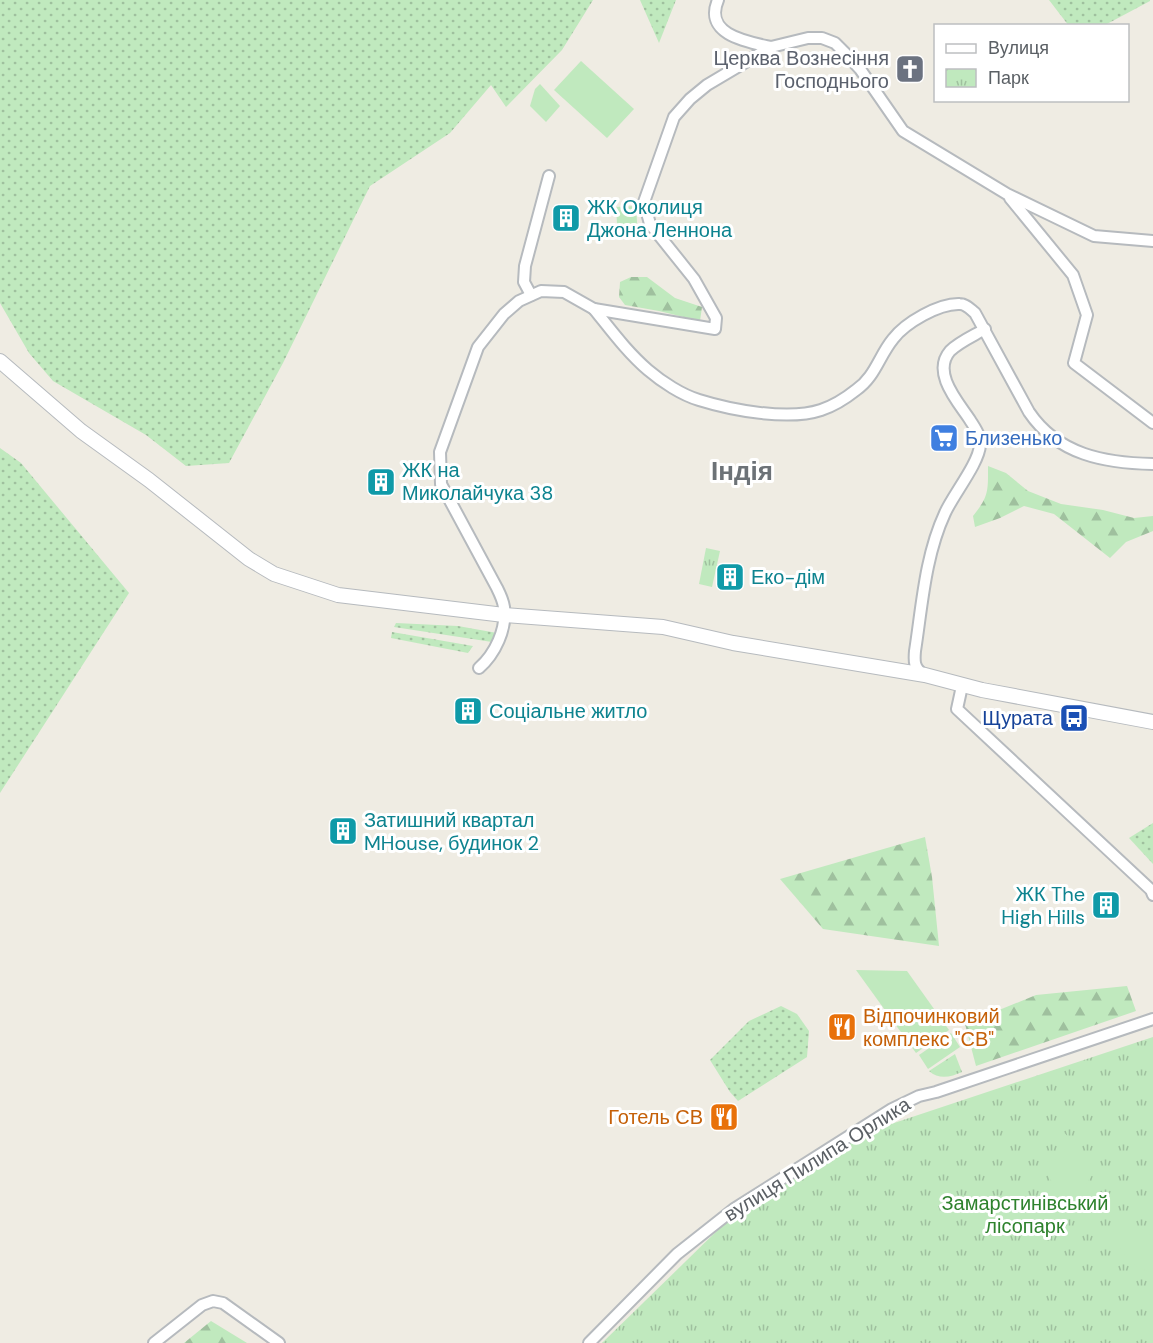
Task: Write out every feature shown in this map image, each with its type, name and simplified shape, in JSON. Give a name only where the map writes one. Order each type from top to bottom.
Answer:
[{"type":"street","points":[[716,2],[717,19],[724,31],[735,39],[771,47]]},
{"type":"street","points":[[479,668],[488,660],[497,645],[504,606],[497,588],[441,484],[440,452],[478,347],[504,314],[519,301],[541,291],[564,292],[594,309],[715,328],[716,318],[694,279],[650,224],[644,202],[674,117],[707,85],[771,47],[808,38],[822,38],[835,43],[861,69],[903,131],[1007,194],[1094,236],[1153,241]]},
{"type":"street","points":[[531,295],[524,282],[525,266],[549,176]]},
{"type":"street","points":[[1007,194],[1073,275],[1087,315],[1074,363],[1153,423]]},
{"type":"street","points":[[594,309],[631,354],[673,387],[698,400],[741,409],[782,414],[820,410],[857,390],[869,380],[896,334],[911,322],[927,313],[959,304],[967,306],[975,313],[1038,426],[1050,436],[1075,450],[1099,458],[1153,464]]},
{"type":"street","points":[[925,675],[917,670],[914,663],[931,552],[944,514],[978,454],[981,443],[978,433],[948,386],[944,366],[946,357],[951,351],[984,329]]},
{"type":"street","points":[[0,360],[81,431],[149,480],[249,559],[274,574],[338,595],[504,615],[663,627],[733,643],[925,675],[962,686],[1153,722]]},
{"type":"street","points":[[962,686],[957,709],[1151,890],[1153,895]]},
{"type":"street","name":"вулиця Пилипа Орлика","points":[[589,1343],[677,1254],[734,1209],[892,1109],[919,1096],[1153,1019]]},
{"type":"street","points":[[154,1343],[202,1305],[213,1301],[223,1303],[279,1343]]},
{"type":"green space","points":[[0,0],[593,0],[562,50],[506,107],[491,85],[450,133],[370,186],[283,363],[229,463],[186,466],[146,435],[53,381],[29,353],[0,303]]},
{"type":"green space","points":[[640,0],[676,0],[659,43]]},
{"type":"green space","points":[[1049,0],[1150,0],[1107,24],[1067,24]]},
{"type":"green space","points":[[581,61],[634,109],[607,138],[554,90]]},
{"type":"green space","points":[[540,84],[560,106],[546,122],[530,106],[535,89]]},
{"type":"green space","points":[[636,206],[638,238],[618,239],[616,207]]},
{"type":"green space","points":[[631,277],[647,277],[675,298],[702,307],[700,321],[625,305],[619,297],[620,282]]},
{"type":"green space","points":[[0,448],[21,463],[129,593],[0,793]]},
{"type":"green space","points":[[988,466],[1006,473],[1028,491],[1061,504],[1103,510],[1134,518],[1153,516],[1153,531],[1126,542],[1110,558],[1054,514],[1024,506],[975,527],[973,516],[986,493]]},
{"type":"green space","points":[[706,548],[720,551],[712,587],[699,584]]},
{"type":"green space","points":[[396,623],[458,626],[497,633],[492,642],[394,627]]},
{"type":"green space","points":[[392,632],[473,646],[468,653],[391,638]]},
{"type":"green space","points":[[1153,823],[1153,864],[1129,838]]},
{"type":"green space","points":[[925,837],[932,877],[939,946],[823,929],[780,879]]},
{"type":"green space","points":[[856,970],[907,971],[949,1030],[916,1053]]},
{"type":"green space","points":[[1127,986],[1136,1011],[976,1066],[965,1024],[1036,995]]},
{"type":"green space","points":[[781,1006],[797,1014],[809,1031],[807,1057],[738,1101],[710,1060],[749,1021]]},
{"type":"green space","points":[[951,1033],[960,1047],[928,1069],[919,1055]]},
{"type":"green space","name":"Замарстинівський лісопарк","points":[[1153,1037],[1153,1343],[602,1343],[727,1221],[867,1132]]},
{"type":"green space","points":[[955,1054],[962,1072],[945,1077],[937,1076],[929,1071]]},
{"type":"green space","points":[[1063,1131],[1091,1164],[1093,1174],[1086,1184],[1088,1199],[1070,1204],[1064,1204],[1041,1163],[1065,1157]]},
{"type":"green space","points":[[1125,1220],[1153,1236],[1151,1272],[1131,1262],[1118,1244],[1113,1229],[1119,1221]]},
{"type":"green space","points":[[211,1321],[247,1343],[184,1343]]},
{"type":"place","name":"Церква Вознесіння Господнього","points":[[910,69]]},
{"type":"place","name":"ЖК Околиця Джона Леннона","points":[[566,218]]},
{"type":"place","name":"Близенько","points":[[944,438]]},
{"type":"place","name":"ЖК на Миколайчука 38","points":[[381,482]]},
{"type":"place","name":"Еко-дім","points":[[730,577]]},
{"type":"place","name":"Соціальне житло","points":[[468,711]]},
{"type":"place","name":"Щурата","points":[[1074,718]]},
{"type":"place","name":"Затишний квартал MHouse, будинок 2","points":[[343,831]]},
{"type":"place","name":"ЖК The High Hills","points":[[1106,905]]},
{"type":"place","name":"Відпочинковий комплекс \"СВ\"","points":[[842,1027]]},
{"type":"place","name":"Готель СВ","points":[[724,1117]]},
{"type":"district","name":"Індія","points":[[742,471]]}]
